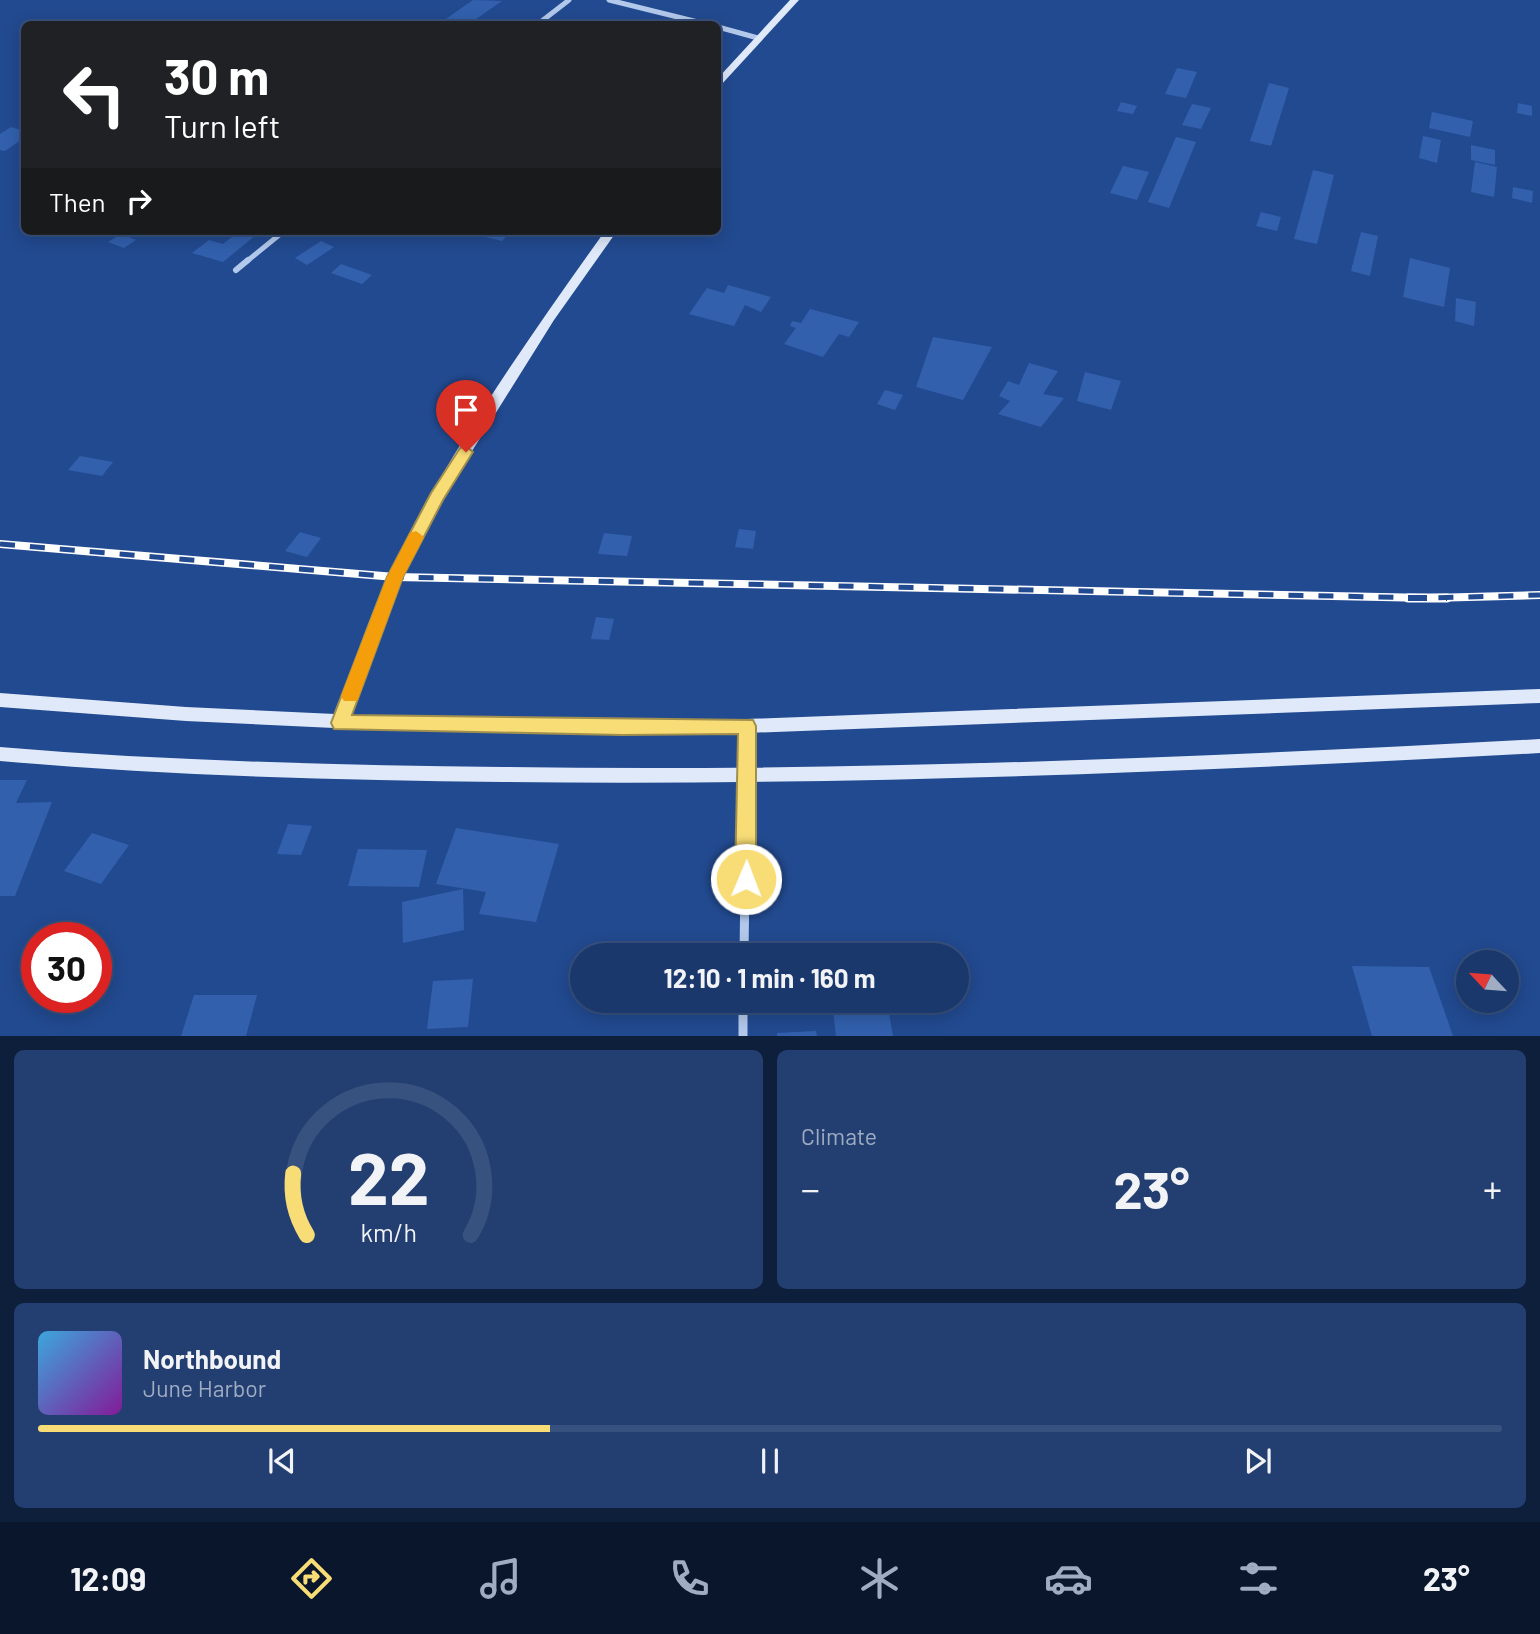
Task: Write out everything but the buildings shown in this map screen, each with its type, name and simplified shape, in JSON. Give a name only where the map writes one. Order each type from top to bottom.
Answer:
[{"type":"main road","points":[[721,80],[795,0]]},
{"type":"main road","points":[[340,723],[395,577],[436,497],[549,318],[608,235]]},
{"type":"main road","points":[[0,699],[340,723],[622,727],[747,726],[1540,696]]},
{"type":"main road","points":[[0,754],[299,771],[607,778],[1098,768],[1540,746]]},
{"type":"street","points":[[542,21],[569,0]]},
{"type":"street","points":[[609,0],[694,21]]},
{"type":"street","points":[[721,28],[758,38]]},
{"type":"street","points":[[236,270],[279,235]]},
{"type":"street","points":[[744,943],[747,726]]},
{"type":"street","points":[[743,1013],[743,1035]]},
{"type":"railway","points":[[0,544],[395,577],[1430,598]]},
{"type":"railway","points":[[1430,598],[1540,595]]},
{"type":"railway","points":[[1408,598],[1430,598]]},
{"type":"railway","points":[[1430,598],[1447,598]]},
{"type":"slow traffic","points":[[350,696],[395,577],[416,537]]},
{"type":"route","points":[[466,452],[436,497],[395,577],[340,723],[747,726],[746,879]]}]
